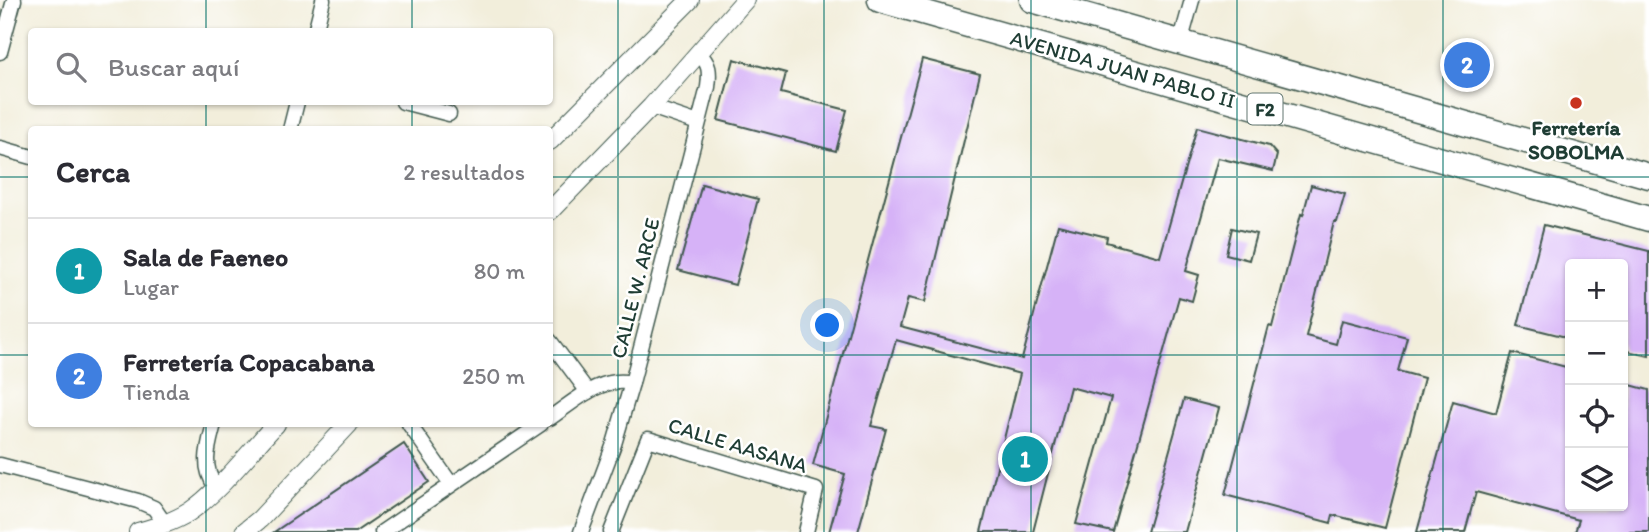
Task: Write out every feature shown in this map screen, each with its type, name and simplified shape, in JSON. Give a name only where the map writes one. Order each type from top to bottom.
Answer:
[{"type":"highway","name":"AVENIDA JUAN PABLO II","points":[[880,0],[1649,219]]},
{"type":"highway","name":"AVENIDA JUAN PABLO II","points":[[1032,0],[1649,176]]},
{"type":"street","points":[[0,52],[14,0]]},
{"type":"street","points":[[316,28],[323,0]]},
{"type":"street","points":[[553,208],[651,107],[745,0]]},
{"type":"street","points":[[1180,43],[1192,0]]},
{"type":"street","points":[[553,138],[684,1]]},
{"type":"street","name":"CALLE W. ARCE","points":[[581,532],[614,444],[632,383],[708,87],[710,69],[706,60],[698,53]]},
{"type":"street","points":[[291,126],[296,105]]},
{"type":"street","points":[[415,105],[449,114]]},
{"type":"street","points":[[651,107],[698,123]]},
{"type":"street","points":[[0,148],[28,156]]},
{"type":"street","points":[[553,345],[588,392]]},
{"type":"street","points":[[553,416],[601,384],[618,380],[632,383]]},
{"type":"street","points":[[213,427],[206,467],[216,487]]},
{"type":"street","points":[[138,532],[165,524],[190,512],[273,427]]},
{"type":"street","points":[[244,532],[260,519],[346,427]]},
{"type":"street","points":[[411,427],[451,484]]},
{"type":"street","points":[[382,532],[536,427]]},
{"type":"street","name":"CALLE AASANA","points":[[611,532],[648,439],[817,490],[806,532]]},
{"type":"street","points":[[0,465],[138,501],[154,508],[165,524]]},
{"type":"building","points":[[734,59],[786,73],[781,93],[847,110],[836,151],[718,120]]},
{"type":"building","points":[[922,59],[980,74],[925,302],[908,298],[900,327],[1022,359],[1058,225],[1107,237],[1106,242],[1160,257],[1197,127],[1269,146],[1277,155],[1273,171],[1218,158],[1186,271],[1199,275],[1192,301],[1179,297],[1113,532],[1076,524],[1111,398],[1070,387],[1033,532],[981,532],[1020,374],[896,340],[871,426],[886,429],[858,532],[829,532],[845,474],[813,465]]},
{"type":"building","points":[[702,184],[758,199],[735,285],[678,270]]},
{"type":"building","points":[[1311,185],[1345,194],[1337,222],[1334,222],[1306,336],[1336,344],[1342,320],[1407,337],[1398,371],[1424,378],[1385,528],[1333,515],[1331,523],[1225,495],[1269,326],[1272,327]]},
{"type":"building","points":[[1544,225],[1649,251],[1649,356],[1628,351],[1628,259],[1565,259],[1565,337],[1518,325]]},
{"type":"building","points":[[1232,228],[1256,234],[1249,260],[1226,254]]},
{"type":"building","points":[[1512,353],[1565,367],[1565,511],[1628,511],[1628,384],[1649,390],[1649,532],[1575,532],[1579,520],[1476,492],[1465,532],[1417,532],[1453,401],[1496,413]]},
{"type":"building","points":[[1184,399],[1219,408],[1185,532],[1147,532]]},
{"type":"building","points":[[404,444],[429,482],[355,532],[274,532]]},
{"type":"place","name":"Ferretería Copacabana","points":[[1467,65]]},
{"type":"place","name":"Ferretería SOBOLMA","points":[[1576,103]]},
{"type":"place","name":"Sala de Faeneo","points":[[1025,459]]}]
